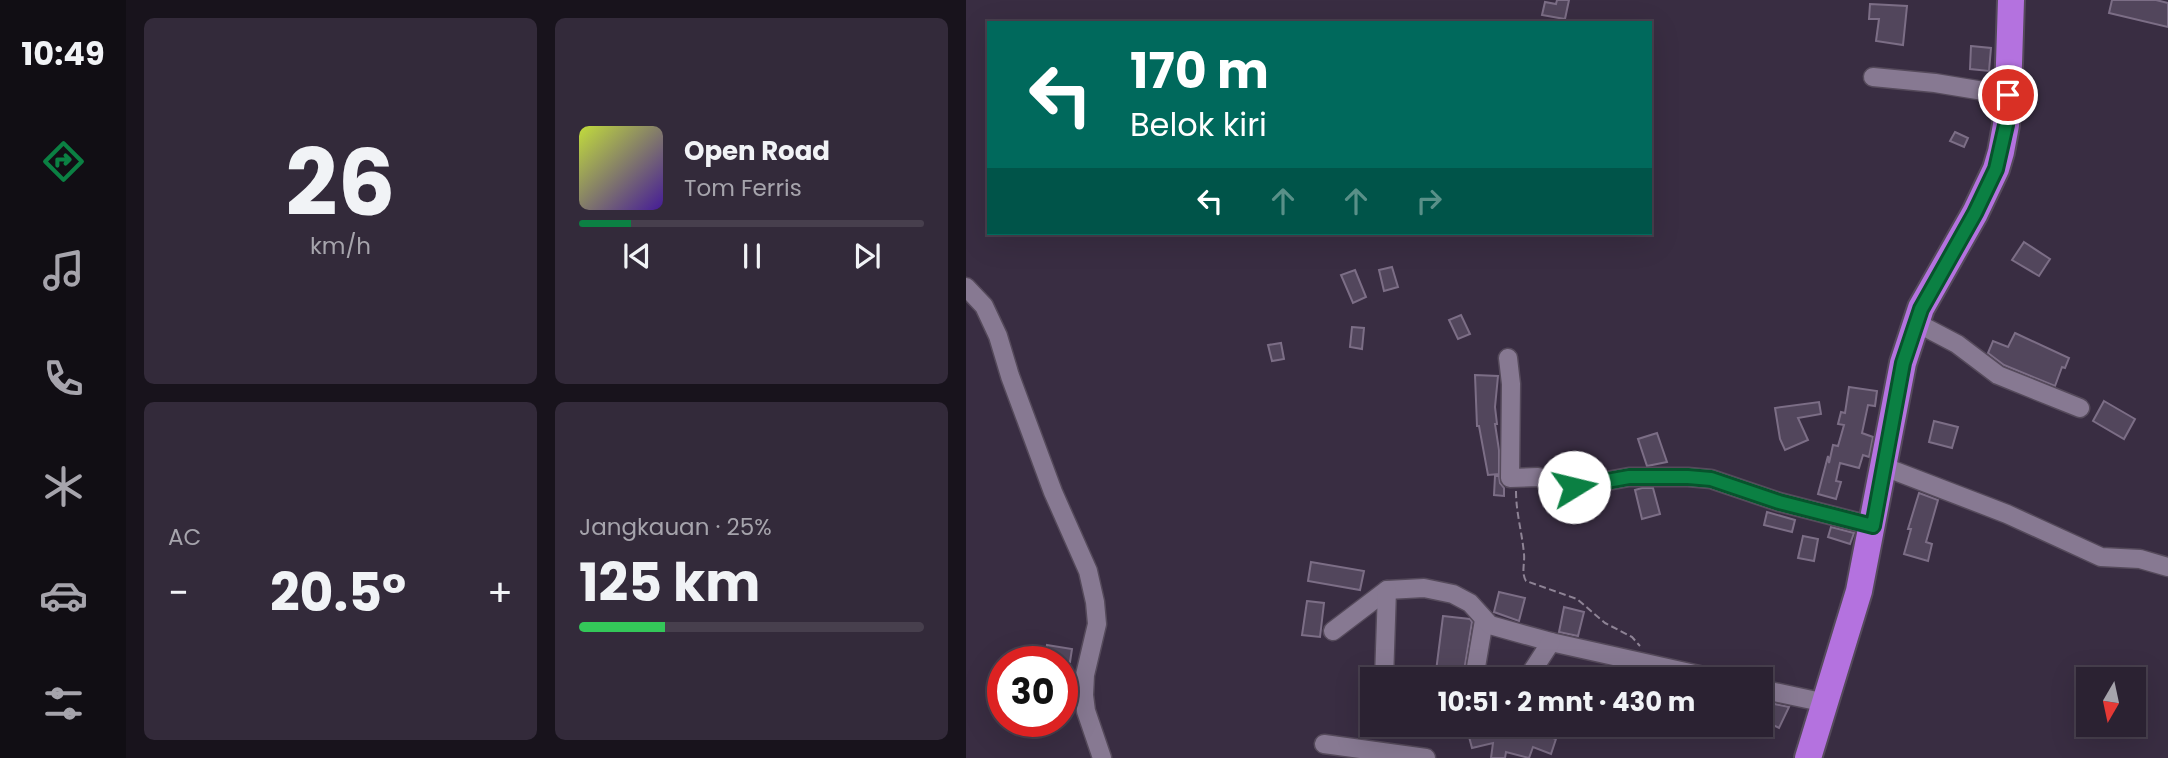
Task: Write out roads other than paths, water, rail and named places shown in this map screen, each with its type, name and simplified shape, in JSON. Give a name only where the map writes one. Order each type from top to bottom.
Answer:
[{"type":"highway","points":[[1808,758],[1859,591],[1903,363],[1921,309],[1975,213],[1996,169],[2006,125],[2011,0]]},
{"type":"street","points":[[1873,78],[1935,83],[2008,95]]},
{"type":"street","points":[[966,286],[984,306],[990,318],[1053,492],[1088,571],[1097,624],[1085,675],[1084,695],[1086,711],[1102,758]]},
{"type":"street","points":[[1917,323],[1957,344],[1998,375],[2080,408]]},
{"type":"street","points":[[1508,358],[1511,383],[1510,478],[1528,475],[1574,487],[1629,477],[1711,479],[1779,502],[1873,526]]},
{"type":"street","points":[[1882,466],[2007,514],[2101,557],[2140,559],[2168,567]]},
{"type":"street","points":[[1333,631],[1387,590],[1424,588],[1453,594],[1470,603],[1490,625],[1551,642],[1664,667]]},
{"type":"street","points":[[1384,667],[1387,590]]},
{"type":"street","points":[[1476,667],[1484,620]]},
{"type":"street","points":[[1535,667],[1551,642]]},
{"type":"street","points":[[1773,692],[1826,704]]},
{"type":"street","points":[[1324,744],[1386,755],[1426,758]]}]
